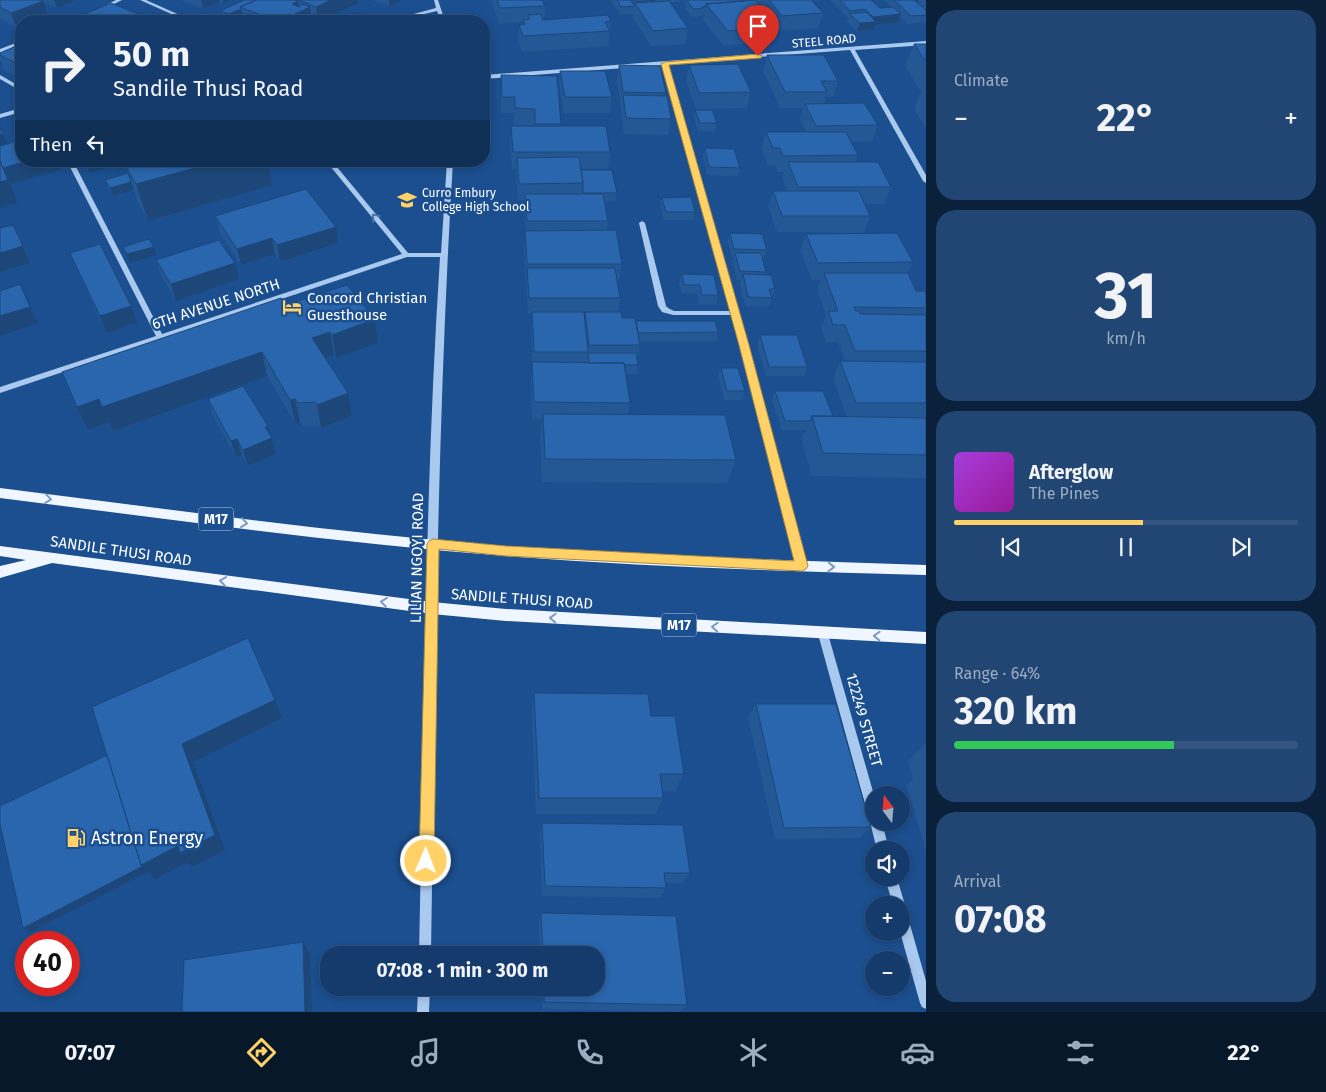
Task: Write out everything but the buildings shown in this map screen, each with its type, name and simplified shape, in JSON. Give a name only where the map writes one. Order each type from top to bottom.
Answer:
[{"type":"main road","name":"M17","points":[[0,493],[506,551],[802,566],[926,570]]},
{"type":"main road","name":"SANDILE THUSI ROAD","points":[[0,551],[432,608],[506,615],[823,634],[926,638]]},
{"type":"main road","points":[[0,572],[54,558]]},
{"type":"street","points":[[95,11],[120,0]]},
{"type":"street","points":[[142,0],[177,15]]},
{"type":"street","points":[[436,0],[441,15]]},
{"type":"street","points":[[414,15],[439,9]]},
{"type":"street","name":"STEEL ROAD","points":[[490,77],[926,43]]},
{"type":"street","points":[[0,51],[15,45]]},
{"type":"street","points":[[852,49],[926,181]]},
{"type":"street","points":[[665,64],[802,566]]},
{"type":"street","points":[[0,77],[15,86]]},
{"type":"street","points":[[0,116],[15,112]]},
{"type":"street","points":[[73,167],[160,337]]},
{"type":"street","points":[[334,167],[406,255]]},
{"type":"street","name":"LILIAN NGOYI ROAD","points":[[424,946],[433,544],[443,255],[450,167]]},
{"type":"street","points":[[642,223],[662,306],[665,310],[673,313],[734,313]]},
{"type":"street","name":"6TH AVENUE NORTH","points":[[0,390],[406,255],[443,255]]},
{"type":"street","name":"122249 STREET","points":[[823,634],[866,786]]},
{"type":"street","points":[[909,941],[926,1003]]},
{"type":"street","points":[[423,1012],[424,996]]},
{"type":"place","name":"Curro Embury College High School","points":[[407,200]]},
{"type":"place","name":"Concord Christian Guesthouse","points":[[292,307]]},
{"type":"place","name":"Astron Energy","points":[[76,838]]},
{"type":"route","points":[[426,861],[433,544],[506,551],[802,566],[744,345],[665,64],[758,56]]}]
